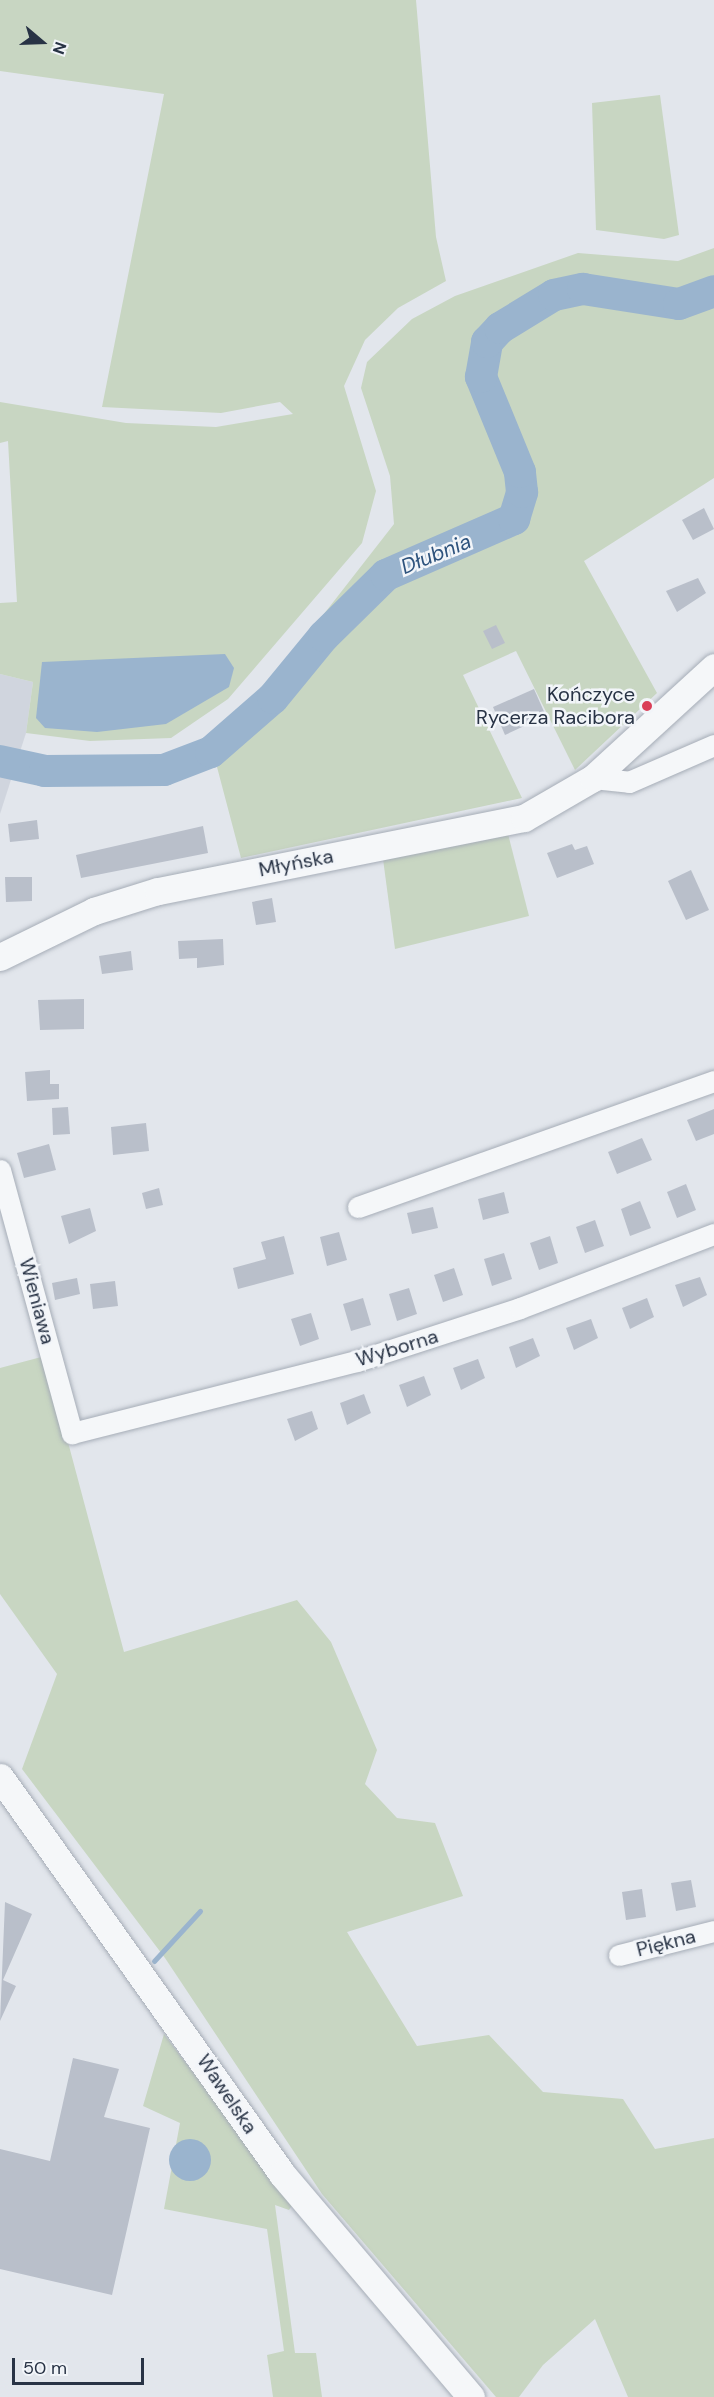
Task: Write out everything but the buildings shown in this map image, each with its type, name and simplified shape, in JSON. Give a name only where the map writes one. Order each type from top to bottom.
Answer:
[{"type":"street","name":"Młyńska","points":[[0,957],[94,911],[158,891],[505,823],[541,810],[592,778],[714,667]]},
{"type":"street","points":[[592,778],[629,782],[714,745]]},
{"type":"street","points":[[358,1207],[714,1081]]},
{"type":"street","name":"Wieniawa","points":[[0,1170],[72,1433]]},
{"type":"street","name":"Wyborna","points":[[72,1433],[357,1361],[520,1308],[714,1234]]},
{"type":"street","name":"Wawelska","points":[[0,1777],[282,2174],[471,2397]]},
{"type":"street","name":"Piękna","points":[[619,1955],[714,1931]]},
{"type":"shaded area","points":[[0,674],[33,682],[26,733],[0,814]]},
{"type":"green space","points":[[0,0],[416,0],[436,237],[446,281],[398,308],[365,340],[344,386],[376,491],[362,543],[228,699],[171,738],[90,741],[26,733],[33,682],[0,674],[0,603],[17,602],[8,441],[0,443],[0,402],[126,423],[216,427],[293,414],[280,402],[221,413],[102,407],[164,94],[0,71]]},
{"type":"green space","points":[[660,95],[679,235],[664,239],[596,230],[592,103]]},
{"type":"green space","points":[[714,248],[714,478],[584,561],[657,693],[575,770],[516,651],[463,675],[522,798],[241,858],[217,767],[288,703],[267,687],[394,524],[390,476],[361,388],[367,362],[412,319],[455,296],[578,253],[678,261]]},
{"type":"green space","points":[[507,830],[529,916],[395,949],[383,859]]},
{"type":"green space","points":[[45,1356],[124,1652],[297,1600],[331,1642],[377,1750],[365,1784],[397,1818],[435,1823],[463,1896],[347,1932],[417,2046],[489,2035],[543,2092],[623,2099],[655,2149],[714,2138],[714,2397],[628,2397],[595,2319],[543,2365],[519,2397],[496,2397],[322,2194],[165,1958],[22,1769],[57,1674],[0,1594],[0,1368]]},
{"type":"green space","points":[[164,2034],[293,2204],[289,2210],[275,2205],[295,2353],[316,2353],[322,2397],[273,2397],[267,2355],[284,2351],[267,2229],[164,2209],[180,2123],[143,2106]]},
{"type":"water","points":[[225,654],[234,668],[229,687],[166,724],[97,732],[45,728],[36,718],[42,662]]},
{"type":"water","points":[[190,2139],[205,2145],[211,2160],[205,2175],[190,2181],[175,2175],[169,2160],[175,2145]]},
{"type":"waterway","name":"Dłubnia","points":[[0,761],[45,771],[164,770],[211,752],[273,698],[324,636],[386,575],[514,519],[522,492],[520,472],[481,377],[487,342],[500,328],[554,295],[583,289],[679,304],[714,291]]},
{"type":"waterway","points":[[154,1961],[200,1911]]},
{"type":"place","name":"Kończyce Rycerza Racibora","points":[[647,706]]}]
